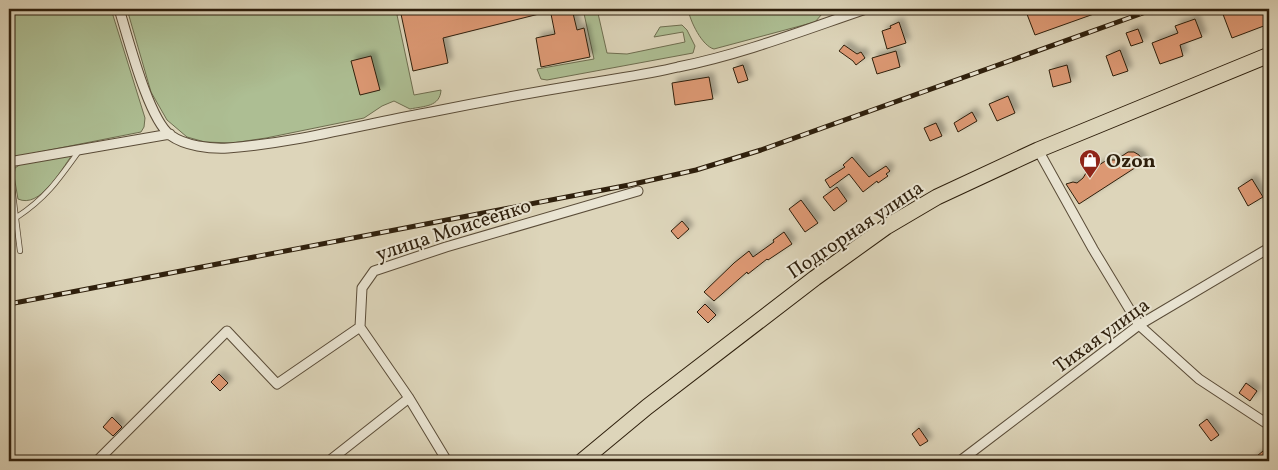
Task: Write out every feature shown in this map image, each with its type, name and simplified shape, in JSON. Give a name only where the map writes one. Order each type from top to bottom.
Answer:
[{"type":"main road","name":"Подгорная улица","points":[[582,461],[647,407],[815,278],[886,228],[937,197],[1038,150],[1269,55]]},
{"type":"street","points":[[119,9],[141,78],[156,116],[170,134],[180,140],[204,147],[219,148],[289,140],[503,98],[679,67],[755,47],[866,9]]},
{"type":"street","points":[[9,162],[170,134]]},
{"type":"street","points":[[1038,150],[1093,249],[1139,325],[1199,379],[1269,425]]},
{"type":"street","name":"улица Моисеенко","points":[[360,327],[362,288],[374,271],[446,247],[638,191]]},
{"type":"street","name":"Тихая улица","points":[[960,461],[1139,325],[1269,248]]},
{"type":"street","points":[[97,461],[227,330],[277,384],[360,327],[410,398],[447,461]]},
{"type":"street","points":[[329,461],[410,398]]},
{"type":"lane","points":[[17,217],[46,195],[80,150]]},
{"type":"lane","points":[[9,162],[20,251]]},
{"type":"green space","points":[[9,9],[111,9],[145,118],[144,127],[141,132],[9,158]]},
{"type":"green space","points":[[127,9],[420,9],[397,15],[414,95],[441,90],[440,96],[434,103],[426,106],[410,109],[394,101],[382,106],[364,118],[266,138],[232,143],[205,142],[187,137],[167,120],[151,92]]},
{"type":"green space","points":[[583,9],[597,9],[607,53],[627,54],[685,42],[683,32],[654,37],[660,27],[682,25],[687,30],[695,46],[693,53],[547,80],[541,79],[537,69],[594,59]]},
{"type":"green space","points":[[688,9],[820,9],[822,14],[815,22],[714,49],[701,38],[691,20]]},
{"type":"green space","points":[[72,155],[56,178],[42,193],[26,201],[18,199],[14,176],[15,168],[21,164]]},
{"type":"green space","points":[[9,190],[14,226],[9,233]]},
{"type":"building","points":[[426,9],[547,9],[547,12],[443,38],[448,63],[413,71],[401,14]]},
{"type":"building","points":[[550,9],[572,9],[577,30],[584,28],[590,57],[541,67],[536,38],[555,34]]},
{"type":"building","points":[[1025,9],[1105,9],[1105,10],[1035,35]]},
{"type":"building","points":[[1221,9],[1264,9],[1269,24],[1232,38]]},
{"type":"building","points":[[1195,19],[1202,37],[1180,45],[1183,56],[1160,64],[1152,43],[1178,33],[1175,26]]},
{"type":"building","points":[[899,22],[906,43],[887,49],[882,31],[891,28],[890,26]]},
{"type":"building","points":[[1138,29],[1143,42],[1131,46],[1126,33]]},
{"type":"building","points":[[844,45],[857,54],[861,52],[865,58],[856,65],[839,51]]},
{"type":"building","points":[[1120,50],[1128,71],[1113,76],[1106,56]]},
{"type":"building","points":[[896,51],[900,67],[877,74],[872,58]]},
{"type":"building","points":[[371,56],[380,90],[360,95],[351,61]]},
{"type":"building","points":[[743,65],[748,80],[738,83],[733,68]]},
{"type":"building","points":[[1067,65],[1071,82],[1053,87],[1049,70]]},
{"type":"building","points":[[709,77],[713,99],[675,105],[672,83]]},
{"type":"building","points":[[1008,96],[1015,113],[997,121],[989,104]]},
{"type":"building","points":[[972,112],[977,121],[958,132],[954,123]]},
{"type":"building","points":[[936,123],[942,136],[930,141],[924,128]]},
{"type":"building","points":[[1128,152],[1134,152],[1139,155],[1144,162],[1079,204],[1066,184],[1077,183],[1086,173],[1107,160],[1116,160]]},
{"type":"building","points":[[852,157],[869,177],[886,166],[890,171],[886,174],[888,176],[878,183],[877,181],[863,192],[849,174],[830,188],[825,180],[845,167],[843,165]]},
{"type":"building","points":[[1252,179],[1263,197],[1248,206],[1238,188]]},
{"type":"building","points":[[837,187],[847,201],[834,211],[823,197]]},
{"type":"building","points":[[801,200],[818,223],[805,232],[789,209]]},
{"type":"building","points":[[682,221],[689,229],[678,239],[671,231]]},
{"type":"building","points":[[784,232],[792,244],[767,259],[748,274],[747,272],[714,301],[704,292],[749,251],[753,257],[774,242],[773,240]]},
{"type":"building","points":[[705,304],[716,315],[708,323],[697,312]]},
{"type":"building","points":[[219,374],[228,383],[220,391],[211,382]]},
{"type":"building","points":[[1246,383],[1257,391],[1250,401],[1239,393]]},
{"type":"building","points":[[112,417],[122,427],[113,436],[103,427]]},
{"type":"building","points":[[1207,419],[1219,435],[1211,441],[1199,425]]},
{"type":"building","points":[[919,428],[928,441],[920,446],[912,434]]},
{"type":"building","points":[[1269,446],[1269,461],[1251,461]]},
{"type":"railway","points":[[9,304],[629,185],[696,170],[761,150],[1154,9]]},
{"type":"place","name":"Ozon","points":[[1090,179]]}]
